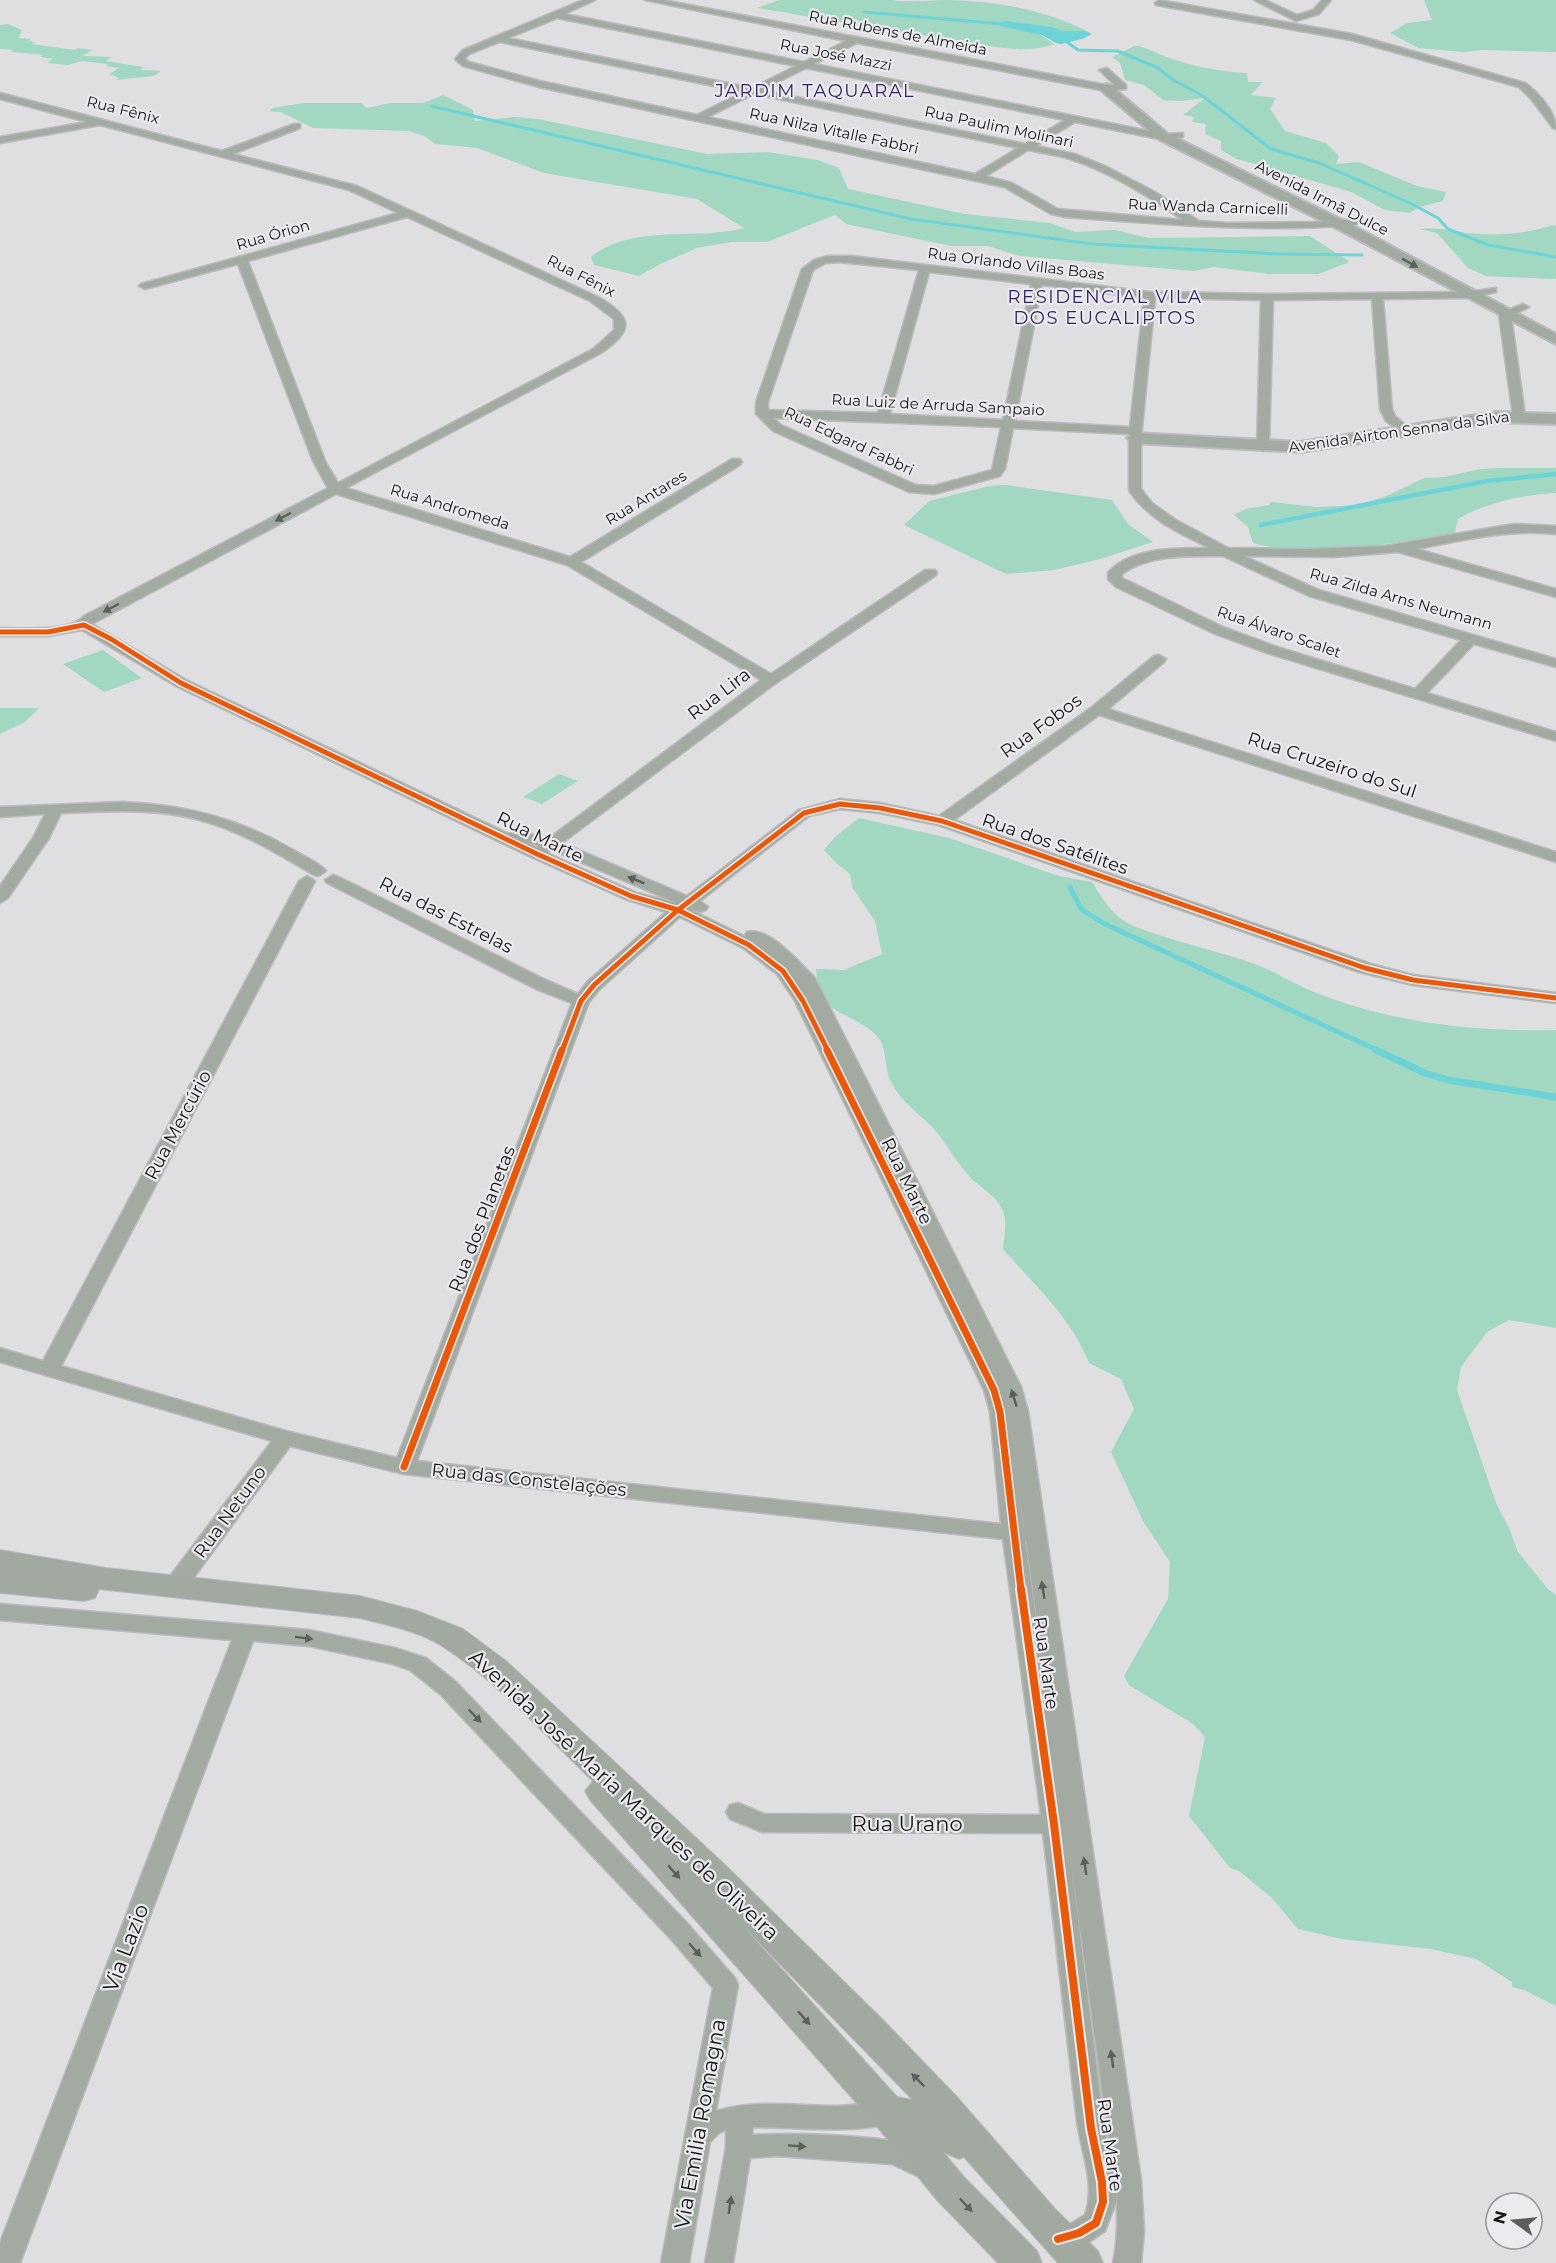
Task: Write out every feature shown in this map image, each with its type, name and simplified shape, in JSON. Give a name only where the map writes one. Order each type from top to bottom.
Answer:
[{"type":"main road","name":"Avenida José Maria Marques de Oliveira","points":[[0,1561],[106,1579],[360,1607],[406,1619],[452,1637],[495,1669],[736,1895],[924,2086],[1058,2238],[1084,2263]]},
{"type":"main road","name":"Avenida José Maria Marques de Oliveira","points":[[0,1582],[316,1614],[409,1632],[430,1641],[480,1675],[609,1798],[888,2113],[941,2178],[1023,2263]]},
{"type":"main road","points":[[888,2113],[920,2115],[938,2125],[980,2163],[1012,2199],[1022,2207],[1034,2211]]},
{"type":"street","points":[[500,39],[591,0]]},
{"type":"street","name":"Rua Rubens de Almeida","points":[[649,0],[1106,88],[1123,87]]},
{"type":"street","points":[[1258,0],[1296,18],[1311,28]]},
{"type":"street","points":[[1296,18],[1316,12],[1328,0]]},
{"type":"street","points":[[1159,3],[1311,28],[1368,41],[1527,87],[1556,126]]},
{"type":"street","name":"Rua José Mazzi","points":[[557,15],[1164,137],[1179,135]]},
{"type":"street","name":"Rua Nilza Vitalle Fabbri","points":[[500,39],[461,57],[466,64],[499,74],[1008,185],[1060,213]]},
{"type":"street","name":"Rua Paulim Molinari","points":[[500,39],[1071,156],[1166,203],[1196,224]]},
{"type":"street","points":[[698,118],[855,40]]},
{"type":"street","name":"Avenida Irmã Dulce","points":[[1104,70],[1179,135],[1527,309]]},
{"type":"street","name":"Avenida Irmã Dulce","points":[[1092,75],[1164,137],[1339,224],[1468,295],[1556,340]]},
{"type":"street","name":"Rua Fênix","points":[[0,96],[337,182],[370,194],[606,305],[621,320],[621,331],[618,336],[597,351],[89,619],[84,625]]},
{"type":"street","points":[[977,177],[1075,118]]},
{"type":"street","points":[[0,141],[102,122]]},
{"type":"street","points":[[225,153],[297,126]]},
{"type":"street","name":"Rua Órion","points":[[145,286],[410,213]]},
{"type":"street","name":"Rua Wanda Carnicelli","points":[[1060,213],[1247,226],[1355,222]]},
{"type":"street","name":"Rua Orlando Villas Boas","points":[[762,414],[762,402],[808,269],[824,259],[851,259],[1150,295],[1267,297],[1468,295],[1492,290]]},
{"type":"street","points":[[242,260],[319,461],[335,489]]},
{"type":"street","points":[[883,417],[925,268]]},
{"type":"street","points":[[1008,425],[1037,281]]},
{"type":"street","name":"Rua Zilda Arns Neumann","points":[[1150,295],[1136,434],[1135,489],[1140,498],[1156,514],[1251,565],[1314,593],[1556,663]]},
{"type":"street","points":[[1377,296],[1386,409],[1390,418],[1401,427]]},
{"type":"street","points":[[1263,442],[1267,297]]},
{"type":"street","points":[[1517,412],[1505,314],[1527,309]]},
{"type":"street","name":"Avenida Airton Senna da Silva","points":[[1136,434],[1263,442],[1300,447],[1401,427],[1487,418],[1517,412],[1556,411]]},
{"type":"street","name":"Avenida Airton Senna da Silva","points":[[1517,412],[1556,419]]},
{"type":"street","name":"Rua Luiz de Arruda Sampaio","points":[[762,414],[883,417],[1136,434]]},
{"type":"street","name":"Rua Edgard Fabbri","points":[[762,414],[777,428],[914,489],[934,489],[996,473],[999,469],[1008,425]]},
{"type":"street","name":"Rua Antares","points":[[572,562],[736,462]]},
{"type":"street","name":"Rua Andromeda","points":[[335,489],[572,562],[771,680]]},
{"type":"street","points":[[1226,551],[1320,553],[1399,548],[1511,526],[1556,530]]},
{"type":"street","points":[[1399,548],[1556,593]]},
{"type":"street","name":"Rua Álvaro Scalet","points":[[1226,551],[1141,559],[1119,568],[1115,579],[1120,584],[1218,630],[1275,651],[1556,737]]},
{"type":"street","name":"Rua Lira","points":[[537,854],[771,680],[930,573]]},
{"type":"street","points":[[0,632],[48,632],[84,625]]},
{"type":"street","name":"Rua Marte","points":[[84,625],[111,639],[181,683],[482,825],[537,854],[631,896],[684,906],[749,945],[783,971],[803,1001],[994,1390],[1000,1412],[1013,1533],[1054,1824],[1091,2128],[1102,2182],[1103,2202],[1096,2223],[1079,2233],[1058,2238]]},
{"type":"street","points":[[1417,695],[1472,637]]},
{"type":"street","name":"Rua Fobos","points":[[942,821],[1097,710],[1159,659]]},
{"type":"street","name":"Rua Cruzeiro do Sul","points":[[1097,710],[1556,857]]},
{"type":"street","name":"Rua dos Satélites","points":[[594,985],[684,906],[804,813],[840,804],[859,805],[942,821],[1365,968],[1413,980],[1556,998]]},
{"type":"street","points":[[0,812],[137,806],[170,808],[245,830],[313,876]]},
{"type":"street","points":[[0,898],[41,838],[55,810]]},
{"type":"street","name":"Rua Marte","points":[[482,825],[551,844],[612,870],[684,906],[760,939],[783,954],[809,982],[993,1356],[1011,1387],[1022,1429],[1129,2194],[1131,2244],[1127,2263]]},
{"type":"street","points":[[598,881],[612,870]]},
{"type":"street","name":"Rua das Estrelas","points":[[313,876],[333,874],[333,880],[542,985],[581,1001]]},
{"type":"street","name":"Rua Mercúrio","points":[[49,1369],[313,876]]},
{"type":"street","name":"Rua das Estrelas","points":[[542,985],[594,985]]},
{"type":"street","name":"Rua dos Planetas","points":[[404,1467],[581,1001],[594,985]]},
{"type":"street","name":"Rua das Constelações","points":[[0,1354],[285,1438],[404,1467],[1035,1534]]},
{"type":"street","name":"Rua Netuno","points":[[176,1586],[285,1438]]},
{"type":"street","points":[[0,1612],[246,1632]]},
{"type":"street","name":"Via Emilia Romagna","points":[[246,1632],[309,1638],[395,1656],[418,1664],[448,1688],[678,1930],[726,1985],[675,2263]]},
{"type":"street","name":"Via Lazio","points":[[6,2263],[246,1632]]},
{"type":"street","name":"Rua Urano","points":[[738,1812],[762,1823],[1079,1825]]},
{"type":"street","points":[[696,2140],[710,2124],[740,2115],[839,2117],[888,2113]]},
{"type":"street","points":[[720,2263],[739,2147],[740,2115]]},
{"type":"street","points":[[739,2147],[777,2145],[896,2152],[909,2157],[941,2178]]},
{"type":"green space","points":[[779,0],[985,2],[1040,13],[1091,33],[1034,30],[1054,44],[1030,49],[1004,48],[757,8]]},
{"type":"green space","points":[[1424,0],[1556,0],[1556,52],[1482,50],[1463,52],[1418,48],[1390,33],[1407,23],[1432,20]]},
{"type":"green space","points":[[8,24],[22,30],[19,38],[31,39],[29,41],[35,42],[32,44],[92,50],[83,56],[112,57],[106,61],[143,67],[141,70],[161,71],[154,76],[116,80],[119,78],[109,74],[119,68],[106,66],[108,64],[82,61],[68,65],[47,63],[53,59],[41,57],[43,55],[0,49],[0,25]]},
{"type":"green space","points":[[1134,46],[1198,66],[1247,73],[1248,82],[1262,82],[1251,95],[1276,98],[1270,109],[1285,131],[1326,143],[1339,156],[1336,164],[1359,162],[1417,186],[1446,192],[1443,201],[1419,207],[1410,213],[1385,210],[1351,192],[1237,159],[1221,150],[1221,141],[1205,134],[1206,124],[1192,122],[1194,117],[1183,115],[1205,98],[1181,101],[1163,100],[1144,85],[1125,80],[1120,63],[1112,57]]},
{"type":"green space","points":[[443,95],[473,110],[475,121],[514,117],[538,119],[707,154],[768,152],[818,160],[839,168],[848,189],[965,214],[1050,223],[1075,232],[1115,230],[1148,238],[1310,236],[1350,262],[1318,274],[1269,274],[1214,267],[1193,271],[1020,256],[988,246],[951,246],[846,224],[835,215],[767,242],[731,242],[697,248],[639,276],[594,265],[591,257],[626,240],[645,236],[725,232],[744,228],[697,199],[544,173],[477,148],[435,144],[426,137],[409,131],[313,128],[281,112],[269,111],[273,108],[303,103],[361,103],[367,108],[390,103],[423,103]]},
{"type":"green space","points":[[1556,226],[1556,279],[1486,276],[1468,268],[1437,233],[1419,229],[1499,234],[1522,232]]},
{"type":"green space","points":[[1500,468],[1556,468],[1556,493],[1518,498],[1481,508],[1458,519],[1455,532],[1447,537],[1349,548],[1298,550],[1253,543],[1248,527],[1234,515],[1245,509],[1269,505],[1271,502],[1317,507],[1359,505],[1389,495],[1424,478]]},
{"type":"green space","points":[[1006,485],[1112,500],[1128,524],[1153,542],[1055,570],[1006,574],[904,525],[929,501],[989,486]]},
{"type":"green space","points":[[103,650],[142,678],[104,692],[63,664]]},
{"type":"green space","points":[[0,708],[39,708],[25,722],[0,734]]},
{"type":"green space","points":[[559,774],[578,781],[542,804],[523,797]]},
{"type":"green space","points":[[859,818],[949,838],[1059,876],[1092,882],[1112,910],[1131,925],[1258,965],[1310,990],[1347,1004],[1436,1024],[1496,1029],[1556,1030],[1556,1328],[1509,1320],[1487,1332],[1461,1367],[1457,1390],[1496,1503],[1518,1552],[1548,1589],[1556,1595],[1556,2006],[1524,1990],[1512,1987],[1512,1982],[1476,1959],[1431,1949],[1342,1939],[1298,1929],[1272,1898],[1239,1871],[1230,1868],[1189,1816],[1205,1737],[1193,1724],[1129,1685],[1124,1676],[1168,1599],[1170,1562],[1143,1521],[1111,1452],[1134,1409],[1121,1379],[1089,1363],[1062,1316],[1003,1249],[1005,1219],[1002,1209],[991,1195],[970,1177],[934,1129],[905,1102],[895,1089],[889,1077],[880,1040],[865,1026],[829,1005],[818,985],[816,969],[844,970],[882,954],[875,921],[852,887],[850,874],[824,850],[835,837]]},
{"type":"water","points":[[1007,21],[1092,34],[1061,44],[1042,35],[1000,26],[1000,22]]},
{"type":"waterway","points":[[864,12],[1002,24]]},
{"type":"waterway","points":[[1063,39],[1078,50],[1118,51],[1158,68],[1173,80],[1200,94],[1271,149],[1319,163],[1410,203],[1438,218],[1448,229],[1488,245],[1556,257]]},
{"type":"waterway","points":[[431,106],[911,219],[1092,244],[1279,254],[1362,255]]},
{"type":"waterway","points":[[1261,525],[1487,481],[1556,474]]},
{"type":"waterway","points":[[1070,887],[1081,909],[1103,923],[1379,1051]]},
{"type":"waterway","points":[[1376,1050],[1425,1073],[1448,1080],[1556,1097]]},
{"type":"cycle path","points":[[0,632],[48,632],[84,625],[111,639],[181,683],[537,854],[631,896],[678,910],[749,945],[783,971],[803,1001],[994,1390],[1000,1412],[1013,1533],[1054,1824],[1091,2128],[1102,2182],[1103,2202],[1096,2223],[1079,2233],[1058,2239]]},
{"type":"cycle path","points":[[404,1467],[581,1001],[594,985],[678,910],[804,813],[840,804],[880,808],[942,821],[1365,968],[1413,980],[1556,998]]},
{"type":"district","name":"JARDIM TAQUARAL","points":[[815,91]]},
{"type":"district","name":"RESIDENCIAL VILA DOS EUCALIPTOS","points":[[1105,307]]}]
